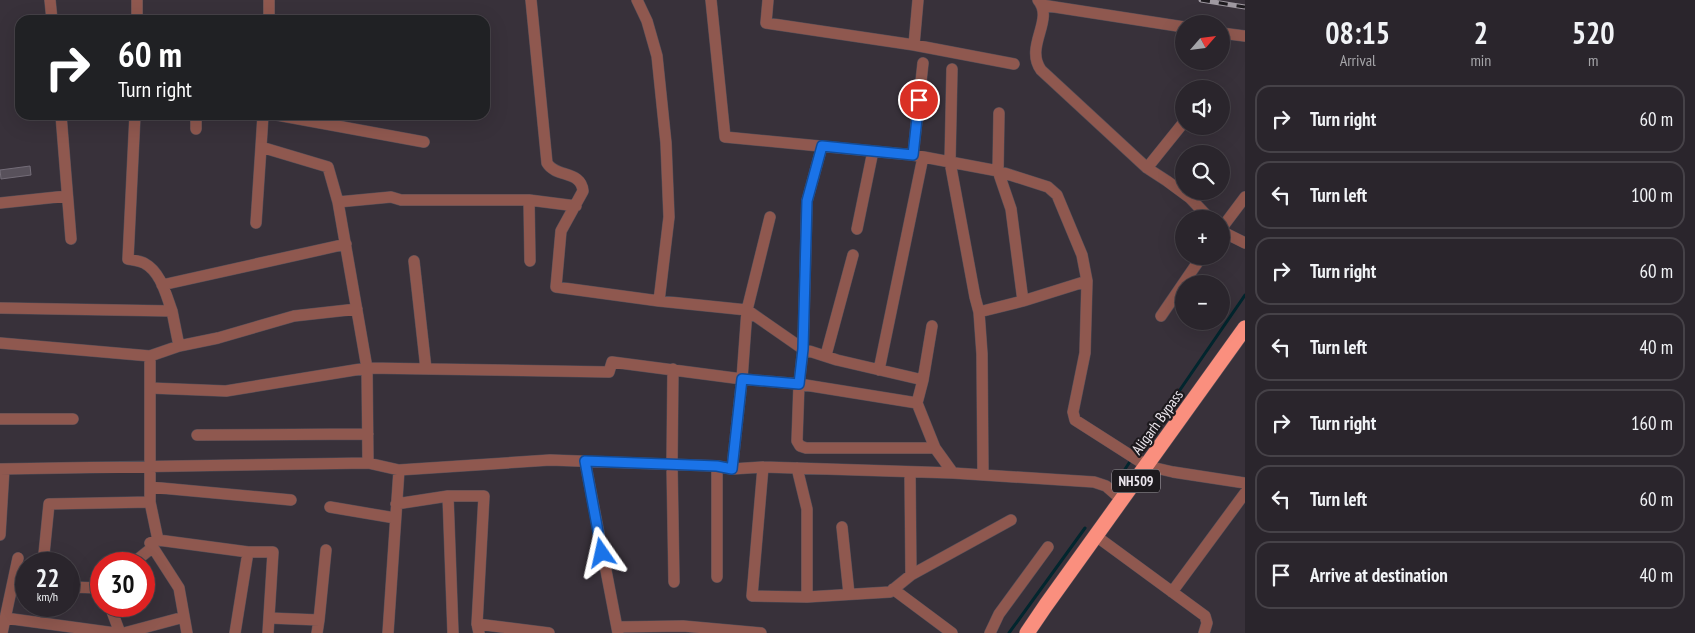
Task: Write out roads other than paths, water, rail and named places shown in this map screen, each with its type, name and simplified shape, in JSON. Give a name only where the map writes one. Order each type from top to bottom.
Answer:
[{"type":"highway","name":"Aligarh Bypass","points":[[1027,633],[1245,328]]},
{"type":"street","points":[[50,0],[52,15]]},
{"type":"street","points":[[137,0],[137,15]]},
{"type":"street","points":[[268,15],[269,0]]},
{"type":"street","points":[[531,0],[547,163],[556,172],[576,178],[582,184],[583,191],[562,231],[556,287],[659,302],[747,310],[803,349],[837,360],[923,380]]},
{"type":"street","points":[[637,0],[648,21],[657,56],[666,143],[669,217],[659,302]]},
{"type":"street","points":[[711,0],[725,137],[918,156],[998,170],[1048,187],[1057,195],[1082,255],[1087,281],[1086,353],[1073,415],[1075,420],[1147,466],[1245,484]]},
{"type":"street","points":[[768,0],[766,24],[914,45],[1014,64]]},
{"type":"street","points":[[914,45],[918,0]]},
{"type":"street","points":[[1175,26],[1040,3],[1044,16],[1035,54],[1036,62],[1042,70],[1147,168],[1190,198],[1201,210]]},
{"type":"street","points":[[1230,34],[1245,36]]},
{"type":"street","points":[[879,370],[918,156],[924,63]]},
{"type":"street","points":[[952,68],[950,162],[979,312],[982,354],[983,475]]},
{"type":"street","points":[[999,113],[998,170],[1011,209],[1023,301]]},
{"type":"street","points":[[61,120],[71,239]]},
{"type":"street","points":[[135,120],[128,259],[144,263],[155,272],[172,311],[179,346]]},
{"type":"street","points":[[196,120],[196,129]]},
{"type":"street","points":[[256,224],[263,120]]},
{"type":"street","points":[[305,120],[424,142]]},
{"type":"street","points":[[1147,168],[1175,133]]},
{"type":"street","points":[[822,146],[807,201],[803,349],[799,384],[797,440],[800,446],[806,448],[935,448]]},
{"type":"street","points":[[261,147],[328,167],[338,202],[367,368],[368,463]]},
{"type":"street","points":[[857,229],[873,151]]},
{"type":"street","points":[[0,204],[67,196]]},
{"type":"street","points":[[338,202],[391,197],[401,200],[529,200],[576,206]]},
{"type":"street","points":[[1230,218],[1245,197]]},
{"type":"street","points":[[529,200],[530,261]]},
{"type":"street","points":[[732,469],[742,379],[747,310],[770,217]]},
{"type":"street","points":[[1230,235],[1245,243]]},
{"type":"street","points":[[162,285],[346,244]]},
{"type":"street","points":[[826,356],[853,255]]},
{"type":"street","points":[[414,260],[426,369]]},
{"type":"street","points":[[1162,316],[1196,265]]},
{"type":"street","points":[[979,312],[1023,301],[1087,281]]},
{"type":"street","points":[[0,308],[172,311]]},
{"type":"street","points":[[0,343],[150,356],[179,346],[218,338],[294,316],[357,309]]},
{"type":"street","points":[[932,326],[917,403],[935,448],[953,473]]},
{"type":"street","points":[[150,356],[150,502],[156,543],[179,588],[187,633]]},
{"type":"street","points":[[150,388],[226,390],[367,368],[610,372],[612,362],[672,368],[742,379],[799,384],[917,403]]},
{"type":"street","points":[[672,368],[674,582]]},
{"type":"street","points":[[0,419],[72,419]]},
{"type":"street","points":[[197,435],[368,434]]},
{"type":"street","points":[[0,534],[2,469],[368,463],[399,470],[550,460],[717,466],[732,469],[763,467],[953,473],[1094,482],[1106,486],[1122,500]]},
{"type":"street","points":[[585,461],[617,630],[683,626],[716,631],[761,633]]},
{"type":"street","points":[[717,466],[717,577]]},
{"type":"street","points":[[763,467],[752,596],[807,596],[890,592],[911,575],[1011,520]]},
{"type":"street","points":[[797,468],[807,509],[807,596]]},
{"type":"street","points":[[388,633],[399,470]]},
{"type":"street","points":[[910,472],[911,575]]},
{"type":"street","points":[[150,487],[292,500]]},
{"type":"street","points":[[1172,592],[1245,493]]},
{"type":"street","points":[[396,504],[448,496],[484,496],[478,629],[550,633]]},
{"type":"street","points":[[448,496],[453,633]]},
{"type":"street","points":[[44,552],[49,504],[150,502]]},
{"type":"street","points":[[330,507],[396,518]]},
{"type":"street","points":[[842,527],[849,594]]},
{"type":"street","points":[[1096,536],[1207,619],[1204,633]]},
{"type":"street","points":[[146,552],[156,543],[248,552],[273,552],[268,633]]},
{"type":"street","points":[[990,633],[1007,602],[1048,548]]},
{"type":"street","points":[[317,633],[320,620],[326,550]]},
{"type":"street","points":[[235,633],[248,552]]},
{"type":"street","points":[[2,633],[4,610],[15,572]]},
{"type":"street","points":[[893,590],[952,633]]},
{"type":"street","points":[[4,610],[115,633]]},
{"type":"street","points":[[115,617],[122,633],[184,618]]},
{"type":"street","points":[[269,618],[320,620]]},
{"type":"waterway","points":[[1138,451],[1245,295]]},
{"type":"waterway","points":[[1116,483],[1131,460]]},
{"type":"waterway","points":[[1009,633],[1085,528]]},
{"type":"railway","points":[[1201,0],[1245,7]]}]
